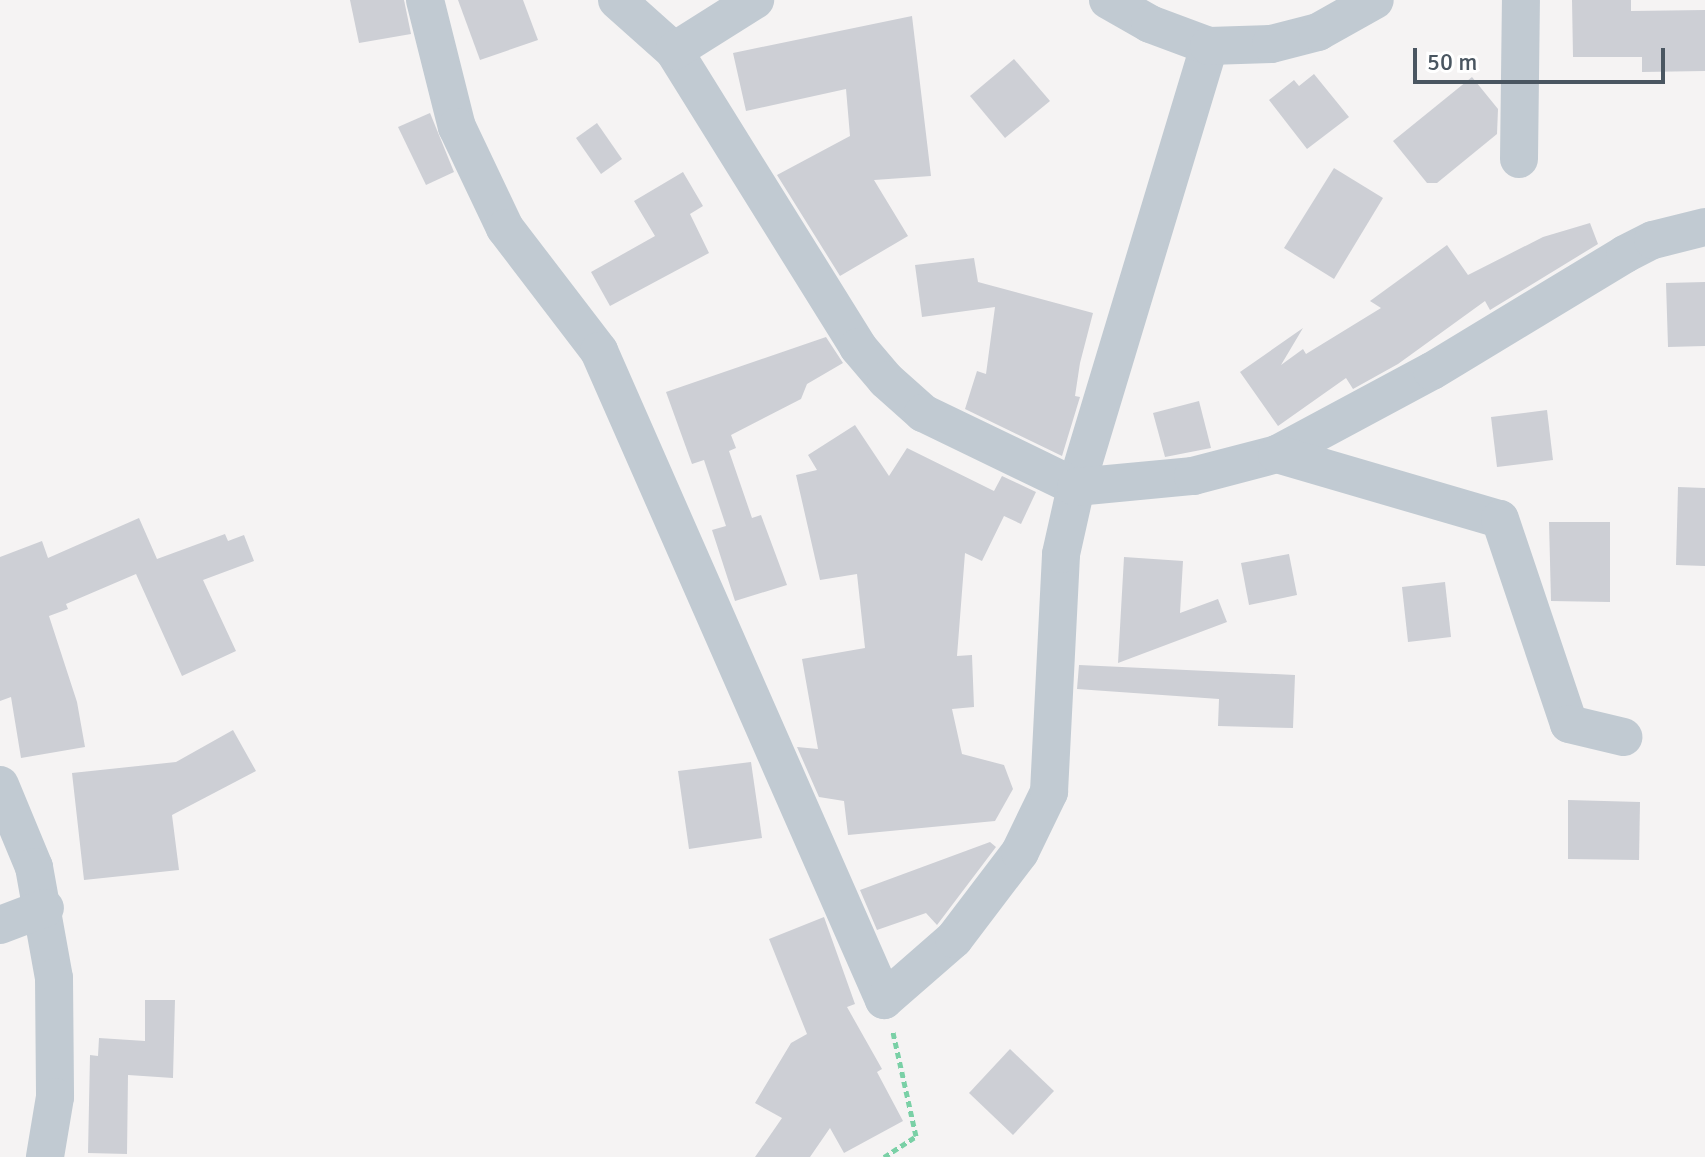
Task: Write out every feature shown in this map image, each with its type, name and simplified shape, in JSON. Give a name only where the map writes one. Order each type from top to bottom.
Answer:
[{"type":"street","points":[[425,0],[457,127],[505,228],[599,351],[884,1000],[954,939],[1039,820],[1049,792],[1055,594],[1076,487],[1209,46]]},
{"type":"street","points":[[617,0],[674,51],[858,347],[886,380],[923,413],[1076,487],[1193,476],[1277,454],[1432,371],[1625,254],[1653,240],[1705,227]]},
{"type":"street","points":[[674,51],[755,0]]},
{"type":"street","points":[[1108,0],[1150,24],[1209,46],[1271,44],[1318,32],[1375,0]]},
{"type":"street","points":[[1519,159],[1521,0]]},
{"type":"street","points":[[1277,454],[1500,519],[1569,724],[1623,737]]},
{"type":"street","points":[[0,785],[29,853],[45,908],[57,1034],[55,1097],[45,1157]]},
{"type":"street","points":[[0,925],[45,908]]},
{"type":"path","points":[[884,1000],[911,1096],[916,1136],[884,1157]]},
{"type":"building","points":[[350,0],[404,0],[411,34],[359,43]]},
{"type":"building","points":[[458,0],[523,0],[538,40],[480,60]]},
{"type":"building","points":[[1572,0],[1631,0],[1631,11],[1705,10],[1705,71],[1642,72],[1642,57],[1573,57]]},
{"type":"building","points":[[912,16],[931,176],[874,180],[908,236],[840,276],[777,175],[850,136],[846,89],[746,111],[733,53]]},
{"type":"building","points":[[1014,59],[1050,101],[1005,138],[970,96]]},
{"type":"building","points":[[1314,74],[1349,117],[1307,149],[1269,100],[1294,80],[1299,86]]},
{"type":"building","points":[[1472,77],[1498,109],[1497,134],[1437,183],[1427,183],[1393,141]]},
{"type":"building","points":[[430,113],[454,172],[426,185],[398,127]]},
{"type":"building","points":[[597,123],[622,159],[601,174],[576,138]]},
{"type":"building","points":[[1334,168],[1383,198],[1334,279],[1284,248]]},
{"type":"building","points":[[683,172],[703,206],[690,214],[709,253],[610,306],[591,272],[655,236],[634,201]]},
{"type":"building","points":[[1590,223],[1598,244],[1490,310],[1485,301],[1398,364],[1353,389],[1346,378],[1278,426],[1240,372],[1303,328],[1281,365],[1303,349],[1306,354],[1381,308],[1370,301],[1447,245],[1468,275],[1543,237]]},
{"type":"building","points":[[974,258],[978,282],[1093,313],[1080,363],[1075,396],[1080,397],[1062,456],[965,409],[977,371],[986,374],[995,307],[922,317],[915,265]]},
{"type":"building","points":[[1705,282],[1705,346],[1668,347],[1666,283]]},
{"type":"building","points":[[826,337],[843,363],[807,384],[801,399],[731,435],[736,448],[729,451],[752,518],[761,515],[787,585],[735,601],[712,530],[726,526],[704,460],[692,464],[666,392]]},
{"type":"building","points":[[1199,401],[1211,448],[1165,457],[1153,413]]},
{"type":"building","points":[[1547,410],[1553,460],[1497,467],[1491,417]]},
{"type":"building","points":[[855,425],[889,476],[907,448],[994,491],[1002,476],[1036,492],[1021,524],[1004,516],[982,561],[965,553],[957,656],[972,655],[974,707],[952,709],[962,754],[1004,765],[1013,789],[995,821],[848,835],[844,801],[819,797],[797,747],[818,749],[802,659],[865,648],[857,574],[820,580],[796,475],[817,470],[808,455]]},
{"type":"building","points":[[1678,487],[1705,488],[1705,566],[1676,565]]},
{"type":"building","points":[[139,518],[157,559],[225,534],[228,541],[244,535],[254,561],[203,580],[236,651],[182,676],[136,574],[66,604],[68,609],[49,616],[77,702],[85,747],[21,758],[11,697],[0,701],[0,557],[42,541],[48,558]]},
{"type":"building","points":[[1549,522],[1610,522],[1610,602],[1551,601]]},
{"type":"building","points":[[1289,554],[1297,595],[1249,605],[1241,563]]},
{"type":"building","points":[[1124,557],[1183,561],[1180,613],[1218,599],[1227,622],[1118,663]]},
{"type":"building","points":[[1445,582],[1451,637],[1408,642],[1402,587]]},
{"type":"building","points":[[1079,665],[1295,675],[1293,728],[1218,726],[1219,699],[1077,689]]},
{"type":"building","points":[[233,730],[256,771],[172,815],[179,870],[84,880],[72,773],[176,762]]},
{"type":"building","points":[[751,762],[762,838],[689,849],[678,771]]},
{"type":"building","points":[[1568,800],[1640,802],[1639,860],[1568,859]]},
{"type":"building","points":[[990,842],[996,847],[937,925],[926,913],[877,930],[860,890]]},
{"type":"building","points":[[824,917],[855,1004],[847,1007],[882,1069],[877,1072],[903,1121],[844,1153],[830,1128],[810,1157],[755,1157],[782,1118],[755,1103],[791,1043],[807,1034],[769,939]]},
{"type":"building","points":[[145,1000],[175,1000],[173,1078],[128,1075],[127,1154],[88,1153],[90,1055],[98,1056],[99,1038],[145,1041]]},
{"type":"building","points":[[1010,1049],[1054,1091],[1013,1135],[969,1093]]}]
